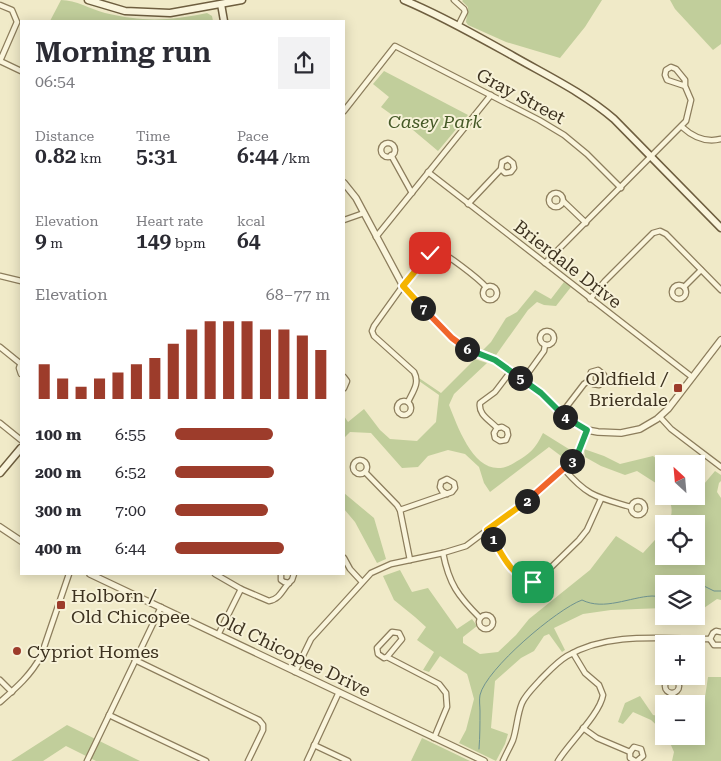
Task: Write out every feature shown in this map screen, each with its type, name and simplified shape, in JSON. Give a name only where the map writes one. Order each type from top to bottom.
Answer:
[{"type":"main road","points":[[88,0],[125,11],[145,13],[170,13],[221,2],[242,0]]},
{"type":"main road","points":[[404,0],[434,13],[583,95],[614,119],[721,228]]},
{"type":"main road","points":[[221,2],[224,20]]},
{"type":"main road","points":[[0,473],[20,449]]},
{"type":"street","points":[[454,0],[464,9],[458,26]]},
{"type":"street","points":[[0,5],[12,10],[17,22],[0,61],[20,71]]},
{"type":"street","name":"Gray Street","points":[[345,110],[395,46],[564,135],[588,154],[620,188]]},
{"type":"street","points":[[545,263],[682,127],[691,104],[690,95],[685,86],[686,80],[680,72],[673,68],[668,68],[665,73],[667,80],[685,86]]},
{"type":"street","points":[[376,237],[491,95]]},
{"type":"street","points":[[682,127],[697,138],[714,141],[721,139]]},
{"type":"street","points":[[392,156],[412,193]]},
{"type":"street","points":[[468,204],[501,169]]},
{"type":"street","name":"Brierdale Drive","points":[[428,172],[692,377]]},
{"type":"street","points":[[345,184],[364,213],[403,286],[458,344],[495,360],[541,393],[568,420],[587,430],[621,433],[640,429],[660,417],[721,340]]},
{"type":"street","points":[[563,201],[586,223]]},
{"type":"street","points":[[345,220],[364,213]]},
{"type":"street","points":[[590,299],[604,281],[653,233],[660,231],[666,234],[721,290]]},
{"type":"street","points":[[408,402],[417,383],[417,378],[414,372],[374,336],[372,331],[374,326],[403,286],[430,253],[435,250],[440,251],[486,287]]},
{"type":"street","points":[[684,287],[701,270]]},
{"type":"street","points":[[0,276],[20,282]]},
{"type":"street","points":[[523,380],[544,351],[545,345]]},
{"type":"street","points":[[0,347],[20,363]]},
{"type":"street","points":[[497,428],[482,413],[479,407],[480,404],[495,392],[510,371]]},
{"type":"street","points":[[561,414],[584,384],[590,380]]},
{"type":"street","points":[[660,417],[671,429],[721,467]]},
{"type":"street","points":[[0,424],[20,439]]},
{"type":"street","points":[[295,672],[311,639],[371,573],[381,567],[466,546],[527,500],[564,469],[578,453],[587,430]]},
{"type":"street","points":[[564,469],[582,489],[601,499],[631,507]]},
{"type":"street","points":[[365,472],[400,510],[410,560]]},
{"type":"street","points":[[400,510],[447,494]]},
{"type":"street","points":[[487,530],[515,572],[529,581],[536,582],[579,540],[601,499]]},
{"type":"street","points":[[0,527],[20,540]]},
{"type":"street","points":[[443,553],[446,570],[453,586],[480,618]]},
{"type":"street","points":[[345,560],[350,569],[362,582]]},
{"type":"street","points":[[0,702],[28,677],[41,656],[69,575]]},
{"type":"street","name":"Old Chicopee Drive","points":[[92,575],[484,761]]},
{"type":"street","points":[[217,575],[241,589],[268,601],[277,598],[294,578],[294,575]]},
{"type":"street","points":[[280,575],[281,580],[289,583]]},
{"type":"street","points":[[218,634],[241,589]]},
{"type":"street","points":[[87,761],[161,607]]},
{"type":"street","points":[[387,657],[402,639],[399,633],[392,632],[377,648],[378,654],[439,684],[446,693],[447,707],[434,738]]},
{"type":"street","points":[[710,639],[713,633],[721,632]]},
{"type":"street","points":[[503,761],[513,740],[522,702],[552,667],[573,653],[608,641],[626,638],[655,640]]},
{"type":"street","points":[[705,639],[710,639]]},
{"type":"street","points":[[710,639],[714,645],[721,645]]},
{"type":"street","points":[[558,761],[600,706],[603,695],[599,686],[585,673],[573,653]]},
{"type":"street","points":[[135,660],[259,720],[263,725],[263,730],[248,761]]},
{"type":"street","points":[[0,680],[12,692]]},
{"type":"street","points":[[307,761],[339,692]]},
{"type":"street","points":[[109,715],[206,761]]},
{"type":"street","points":[[583,728],[597,738],[630,752]]},
{"type":"street","points":[[314,745],[348,761]]},
{"type":"street","points":[[634,748],[641,749],[643,756],[636,761],[630,758],[630,752],[634,748]]},
{"type":"green space","points":[[61,0],[67,0],[105,13],[132,18],[168,19],[207,13],[212,16],[213,20],[51,20]]},
{"type":"green space","points":[[463,0],[602,0],[585,27],[560,58],[506,42],[468,25],[466,22],[468,7]]},
{"type":"green space","points":[[670,0],[721,0],[721,44],[713,50],[675,9]]},
{"type":"green space","name":"Casey Park","points":[[384,71],[468,115],[438,151],[381,107],[389,97],[373,84]]},
{"type":"green space","points":[[564,282],[571,287],[556,306],[537,302],[528,310],[496,355],[483,350],[491,342],[506,318],[517,312],[535,290],[551,299]]},
{"type":"green space","points":[[475,359],[487,363],[454,394],[449,405],[464,440],[480,461],[490,467],[501,468],[514,463],[535,447],[543,433],[572,451],[565,459],[549,447],[490,492],[484,483],[479,467],[465,454],[448,450],[428,456],[418,467],[402,468],[371,433],[350,432],[345,437],[345,418],[348,422],[364,409],[380,430],[390,439],[417,441],[436,422],[439,395],[419,381],[419,378],[441,393]]},
{"type":"green space","points":[[584,449],[620,464],[653,456],[655,457],[655,483],[637,471],[625,475],[601,466],[585,457]]},
{"type":"green space","points":[[715,471],[721,475],[717,492],[721,498],[721,600],[717,599],[705,607],[705,575],[655,575],[655,608],[611,610],[583,614],[554,628],[565,650],[562,652],[549,634],[544,636],[534,651],[521,658],[495,681],[491,728],[508,734],[496,761],[459,743],[466,730],[474,699],[467,674],[440,656],[429,672],[423,670],[434,652],[417,640],[426,627],[394,600],[383,576],[400,570],[412,592],[428,588],[457,629],[472,619],[477,626],[463,637],[463,643],[480,654],[498,652],[529,619],[590,570],[616,536],[643,553],[655,540],[655,565],[705,565],[705,515],[671,515],[671,505],[705,505],[705,483]]},
{"type":"green space","points":[[345,494],[374,518],[386,559],[377,563],[355,522],[345,510]]},
{"type":"green space","points":[[708,677],[721,677],[721,761],[672,761],[674,752],[671,745],[705,745],[705,697]]},
{"type":"green space","points":[[640,696],[655,715],[655,724],[633,712],[623,724],[618,722],[625,703]]},
{"type":"green space","points":[[67,725],[140,761],[96,761],[66,746],[43,761],[11,761]]},
{"type":"green space","points":[[422,738],[470,761],[411,761]]},
{"type":"waterway","points":[[705,586],[714,591],[721,591]]},
{"type":"waterway","points":[[479,749],[480,695],[485,684],[508,656],[540,627],[582,600],[590,603],[608,604],[655,596]]},
{"type":"place","name":"Oldfield / Brierdale","points":[[678,388]]},
{"type":"place","name":"Holborn / Old Chicopee","points":[[61,605]]},
{"type":"place","name":"Cypriot Homes","points":[[17,651]]},
{"type":"route","points":[[430,253],[403,286],[408,292],[458,344],[495,360],[541,393],[568,420],[587,430],[578,453],[564,469],[487,530],[515,572],[533,582]]}]
